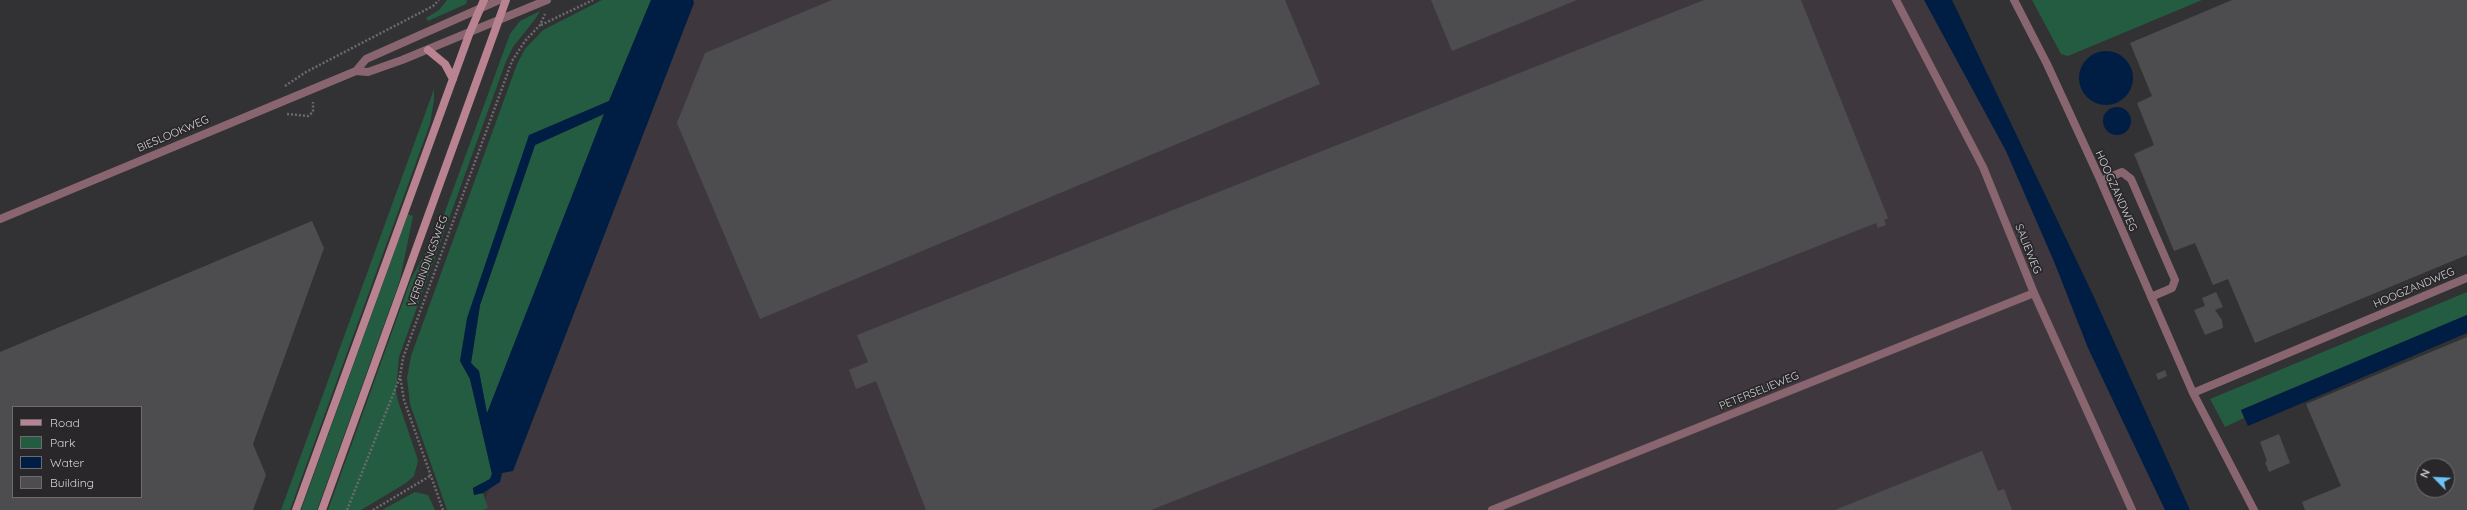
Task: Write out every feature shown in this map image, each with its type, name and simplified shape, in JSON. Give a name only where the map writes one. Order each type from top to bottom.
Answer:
[{"type":"street","points":[[296,510],[470,32],[484,0]]},
{"type":"street","name":"BIESLOOKWEG","points":[[356,71],[366,59],[499,0]]},
{"type":"street","name":"VERBINDINGSWEG","points":[[322,510],[506,0]]},
{"type":"street","name":"BIESLOOKWEG","points":[[0,219],[356,71],[368,72],[428,50],[547,0]]},
{"type":"street","name":"SALIEWEG","points":[[1896,0],[1983,167],[2034,293],[2132,510]]},
{"type":"street","name":"HOOGZANDWEG","points":[[2014,0],[2047,64],[2101,181],[2193,393],[2254,510]]},
{"type":"street","points":[[428,50],[445,64],[453,79]]},
{"type":"street","points":[[2101,181],[2122,172],[2131,180],[2172,273],[2175,280],[2172,288],[2151,297]]},
{"type":"street","name":"HOOGZANDWEG","points":[[2193,393],[2467,278]]},
{"type":"street","name":"PETERSELIEWEG","points":[[1492,510],[2034,293]]},
{"type":"path","points":[[306,72],[434,6],[438,0]]},
{"type":"path","points":[[540,25],[593,0]]},
{"type":"path","name":"VERBINDINGSWEG","points":[[443,510],[404,400],[400,376],[403,358],[449,237],[509,68],[525,41],[540,25],[546,10]]},
{"type":"path","points":[[347,510],[400,376]]},
{"type":"path","points":[[373,510],[430,476]]},
{"type":"shaded area","points":[[672,0],[1948,0],[2177,510],[482,510],[564,263]]},
{"type":"green space","points":[[447,0],[467,0],[466,4],[428,21],[426,18],[439,10]]},
{"type":"green space","points":[[602,0],[651,0],[609,101],[529,136],[460,361],[470,379],[492,474],[490,479],[473,488],[474,495],[483,493],[488,508],[483,510],[447,510],[410,404],[407,378],[411,356],[517,64],[525,49],[543,30]]},
{"type":"green space","points":[[2032,0],[2202,0],[2068,56],[2061,54]]},
{"type":"green space","points":[[540,11],[513,47],[505,64],[399,357],[396,390],[398,401],[418,461],[414,476],[406,483],[361,510],[328,510],[411,279],[439,228],[510,34],[520,21]]},
{"type":"green space","points":[[434,89],[434,100],[430,124],[290,510],[281,510]]},
{"type":"green space","points":[[604,114],[487,414],[479,371],[471,363],[480,305],[535,145]]},
{"type":"green space","points":[[408,214],[413,216],[400,280],[317,510],[301,510]]},
{"type":"green space","points":[[2467,292],[2467,315],[2241,410],[2244,418],[2225,427],[2210,399]]},
{"type":"green space","points":[[415,492],[428,495],[435,510],[382,510]]},
{"type":"water","points":[[651,0],[693,0],[694,3],[513,471],[502,473],[500,482],[483,493],[474,495],[473,488],[490,479],[492,474],[470,379],[460,361],[467,318],[529,135],[609,101]],"holes":[[[604,114],[487,413],[479,371],[471,363],[480,305],[535,145]]]},
{"type":"water","points":[[1924,0],[1952,0],[2093,295],[2190,510],[2165,510],[2088,348],[2055,264],[2006,151]]},
{"type":"water","points":[[2106,51],[2116,53],[2125,59],[2131,68],[2133,78],[2131,88],[2125,97],[2116,103],[2106,105],[2096,103],[2087,97],[2081,88],[2079,78],[2081,68],[2087,59],[2096,53]]},
{"type":"water","points":[[2117,107],[2127,111],[2131,121],[2127,131],[2117,135],[2107,131],[2103,121],[2107,111]]},
{"type":"water","points":[[2467,315],[2467,333],[2248,426],[2241,410]]},
{"type":"building","points":[[832,0],[1285,0],[1320,84],[760,319],[677,123],[705,53]]},
{"type":"building","points":[[1431,0],[1577,0],[1452,51]]},
{"type":"building","points":[[1704,0],[1801,0],[1888,218],[1884,220],[1886,225],[1878,228],[1876,223],[1151,510],[926,510],[876,381],[856,389],[849,370],[868,362],[857,335]]},
{"type":"building","points":[[2232,0],[2467,0],[2467,255],[2255,343],[2228,279],[2213,285],[2195,243],[2174,251],[2134,154],[2154,145],[2137,103],[2152,96],[2130,43]]},
{"type":"building","points":[[312,221],[324,248],[253,444],[266,475],[253,510],[0,510],[0,352]]},
{"type":"building","points":[[2216,292],[2223,307],[2215,310],[2222,320],[2223,328],[2205,335],[2194,310],[2205,306],[2202,298]]},
{"type":"building","points":[[2467,337],[2467,510],[2305,510],[2302,502],[2341,486],[2306,404]]},
{"type":"building","points":[[2165,370],[2167,376],[2158,380],[2156,374]]},
{"type":"building","points":[[2279,434],[2290,463],[2269,472],[2265,462],[2267,461],[2260,442]]},
{"type":"building","points":[[1982,451],[1998,491],[2004,489],[2012,510],[1835,510]]}]
